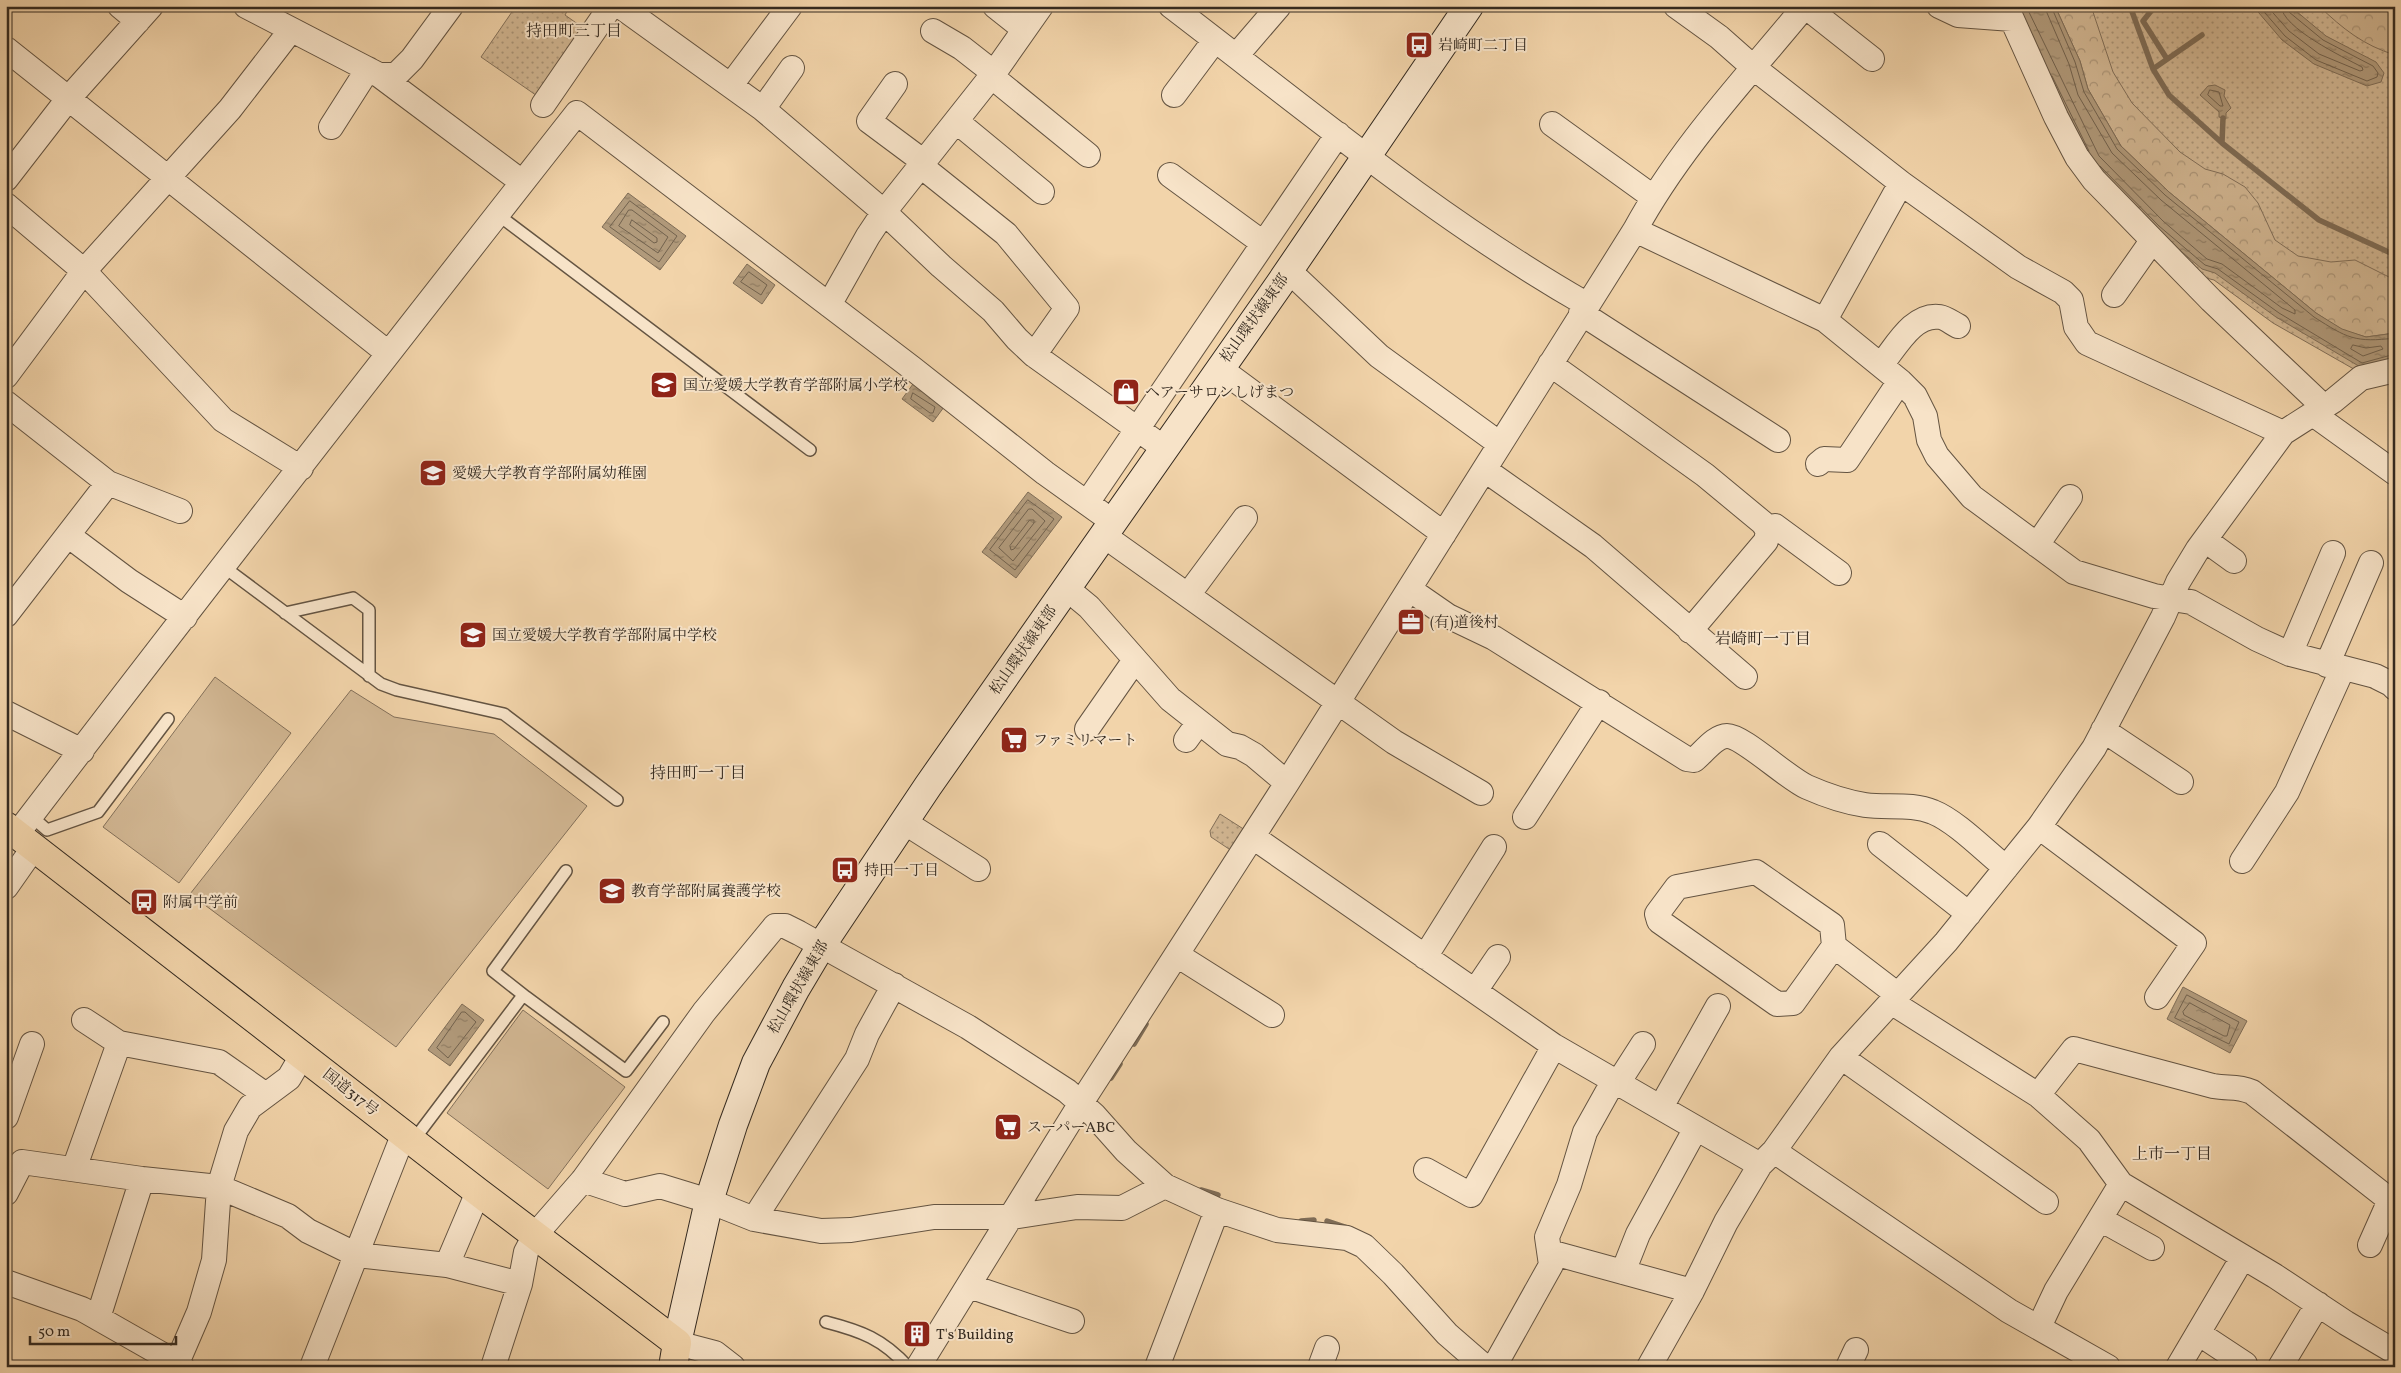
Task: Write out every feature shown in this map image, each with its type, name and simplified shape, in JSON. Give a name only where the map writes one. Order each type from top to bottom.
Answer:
[{"type":"highway","name":"国道317号","points":[[22,831],[535,1235],[675,1355]]},
{"type":"street","points":[[246,6],[374,72],[522,182]]},
{"type":"street","points":[[374,72],[396,75],[412,59],[451,6]]},
{"type":"street","points":[[543,106],[611,6]]},
{"type":"street","points":[[620,6],[763,109],[884,212],[941,266],[993,311],[1017,339],[1034,355],[1164,448]]},
{"type":"street","points":[[731,85],[790,6]]},
{"type":"street","points":[[995,6],[1024,29]]},
{"type":"street","points":[[829,305],[868,236],[884,212],[993,74],[1041,6]]},
{"type":"street","points":[[1171,6],[1366,156],[1527,270],[1778,440]]},
{"type":"street","points":[[1236,56],[1279,6]]},
{"type":"street","name":"松山環状線東部","points":[[675,1355],[709,1201],[733,1125],[756,1063],[821,946],[904,822],[1469,6]]},
{"type":"street","points":[[1676,6],[1720,37],[1754,68],[1900,183],[2018,267],[2063,292],[2070,300],[2076,327],[2086,342],[2283,433]]},
{"type":"street","points":[[918,1367],[1081,1103],[1485,470],[1635,230],[1653,197],[1716,112],[1805,6],[1872,59]]},
{"type":"street","points":[[1939,6],[1958,15],[2009,13],[2056,117],[2077,157],[2115,203],[2318,410],[2395,473]]},
{"type":"street","points":[[6,179],[136,11]]},
{"type":"street","points":[[6,376],[84,271],[230,109],[291,30]]},
{"type":"street","points":[[933,31],[962,48],[1088,155]]},
{"type":"street","points":[[1174,95],[1215,40]]},
{"type":"street","points":[[6,49],[388,353]]},
{"type":"street","points":[[763,109],[792,68]]},
{"type":"street","points":[[331,127],[374,72]]},
{"type":"street","points":[[895,84],[869,121],[1006,234],[1067,308],[1034,355]]},
{"type":"street","points":[[6,887],[22,831],[388,353],[577,113],[829,305],[1045,474],[1087,503],[1107,528],[1188,595],[1394,742],[1482,794]]},
{"type":"street","points":[[956,121],[1042,192]]},
{"type":"street","points":[[1087,503],[1338,134]]},
{"type":"street","points":[[1559,137],[1653,197]]},
{"type":"street","points":[[1170,175],[1263,243]]},
{"type":"street","points":[[1825,320],[1900,183]]},
{"type":"street","points":[[6,205],[84,271],[223,420],[301,468]]},
{"type":"street","points":[[1635,230],[1825,320],[1900,381],[1915,396],[1925,416],[1929,440],[1937,456],[1972,497],[2074,572],[2145,593],[2191,602],[2257,639],[2290,654],[2375,676],[2393,684]]},
{"type":"street","points":[[2114,295],[2152,241]]},
{"type":"street","points":[[1288,270],[1379,356],[1500,444]]},
{"type":"street","points":[[1881,365],[1917,322],[1927,317],[1942,317],[1958,326]]},
{"type":"street","points":[[1550,364],[1705,475],[1763,523],[1768,531]]},
{"type":"street","points":[[1219,368],[1444,534]]},
{"type":"street","points":[[1649,1367],[1692,1291],[1726,1222],[1767,1158],[1841,1057],[1969,914],[2039,827],[2094,748],[2172,598],[2178,582],[2205,540],[2283,433],[2361,378],[2395,370]]},
{"type":"street","points":[[1818,464],[1824,459],[1847,460],[1900,381]]},
{"type":"street","points":[[6,403],[108,483],[180,511]]},
{"type":"street","points":[[1485,470],[1593,546],[1745,677]]},
{"type":"street","points":[[6,615],[108,483]]},
{"type":"street","points":[[2037,545],[2070,497]]},
{"type":"street","points":[[1188,595],[1245,518]]},
{"type":"street","points":[[1690,631],[1766,541],[1768,531],[1775,526],[1839,574]]},
{"type":"street","points":[[68,536],[129,581],[185,617]]},
{"type":"street","points":[[2205,540],[2235,560]]},
{"type":"street","points":[[2290,654],[2333,553]]},
{"type":"street","points":[[2242,861],[2287,792],[2335,667],[2370,563]]},
{"type":"street","points":[[1066,588],[1089,607],[1170,698],[1193,731],[1240,747],[1254,755],[1287,783]]},
{"type":"street","points":[[1410,589],[1448,616],[1494,638],[1599,702],[1687,759],[1694,760],[1718,738],[1729,736],[1738,740],[1782,773],[1806,787],[1842,800],[1864,805],[1918,808],[1933,812],[1947,819],[2006,868]]},
{"type":"street","points":[[1088,729],[1136,660]]},
{"type":"street","points":[[1525,817],[1599,702]]},
{"type":"street","points":[[6,713],[82,751]]},
{"type":"street","points":[[2103,730],[2156,774],[2181,782]]},
{"type":"street","points":[[904,822],[978,869]]},
{"type":"street","points":[[2039,827],[2194,943],[2157,997]]},
{"type":"street","points":[[1253,836],[1554,1046],[1696,1128],[1767,1158],[2009,1311],[2108,1367]]},
{"type":"street","points":[[1880,844],[1969,914]]},
{"type":"street","points":[[1425,957],[1494,847]]},
{"type":"street","points":[[1834,946],[1793,1003],[1777,1004],[1659,921],[1657,914],[1677,887],[1756,872],[1832,925],[1834,946],[1894,998],[2038,1094],[2089,1140],[2121,1184],[2243,1257],[2395,1352]]},
{"type":"street","points":[[493,1367],[520,1284],[526,1252],[535,1235],[583,1180],[704,1012],[775,926],[785,926],[968,1027],[1067,1091],[1165,1186],[1217,1210],[1277,1230],[1347,1238],[1364,1246],[1393,1274],[1448,1334],[1485,1367]]},
{"type":"street","points":[[1177,955],[1272,1015]]},
{"type":"street","points":[[1474,991],[1498,957]]},
{"type":"street","points":[[754,1219],[857,1059],[867,1034],[894,985]]},
{"type":"street","points":[[1660,1107],[1718,1006]]},
{"type":"street","points":[[84,1020],[119,1043],[219,1062],[266,1095]]},
{"type":"street","points":[[74,1169],[119,1043]]},
{"type":"street","points":[[6,1118],[32,1044]]},
{"type":"street","points":[[1494,1367],[1551,1265],[1547,1237],[1569,1185],[1585,1132],[1616,1082],[1643,1044]]},
{"type":"street","points":[[1426,1170],[1471,1195],[1554,1046]]},
{"type":"street","points":[[2038,1094],[2074,1049],[2213,1086],[2225,1088],[2239,1086],[2252,1092],[2392,1202],[2370,1245]]},
{"type":"street","points":[[6,1282],[82,1309],[178,1366],[199,1312],[214,1260],[219,1187],[236,1131],[250,1107],[289,1078],[303,1054]]},
{"type":"street","points":[[1841,1057],[2046,1202]]},
{"type":"street","points":[[1622,1272],[1638,1234],[1696,1128]]},
{"type":"street","points":[[312,1367],[357,1255],[409,1137]]},
{"type":"street","points":[[6,1193],[14,1158],[142,1179],[219,1187],[288,1216],[308,1231],[357,1255],[446,1264],[520,1284]]},
{"type":"street","points":[[98,1318],[142,1179]]},
{"type":"street","points":[[583,1180],[624,1194],[660,1186],[709,1201],[754,1219],[821,1231],[851,1230],[934,1217],[1011,1217],[1077,1207],[1122,1208],[1165,1186]]},
{"type":"street","points":[[2038,1327],[2056,1291],[2121,1184]]},
{"type":"street","points":[[446,1264],[478,1192]]},
{"type":"street","points":[[1157,1367],[1217,1210]]},
{"type":"street","points":[[2100,1218],[2152,1248]]},
{"type":"street","points":[[1550,1252],[1692,1291]]},
{"type":"street","points":[[2178,1367],[2243,1257]]},
{"type":"street","points":[[969,1286],[1072,1321]]},
{"type":"street","points":[[2280,1367],[2318,1304]]},
{"type":"street","points":[[2198,1333],[2244,1364]]},
{"type":"street","points":[[675,1355],[715,1353],[733,1367]]},
{"type":"lane","points":[[497,214],[810,450]]},
{"type":"lane","points":[[224,567],[381,684],[397,690],[504,714],[617,800]]},
{"type":"lane","points":[[285,613],[353,598],[369,610],[369,676]]},
{"type":"lane","points":[[22,831],[47,830],[98,812],[168,719]]},
{"type":"lane","points":[[566,871],[492,971],[626,1071],[663,1022]]},
{"type":"lane","points":[[409,1137],[520,998],[526,997]]},
{"type":"lane","points":[[826,1322],[874,1337],[889,1348],[908,1367]]},
{"type":"green space","points":[[516,6],[570,6],[565,15],[589,32],[543,100],[481,57]]},
{"type":"green space","points":[[2014,6],[2395,6],[2395,365],[2359,372],[2273,323],[2214,280],[2198,276],[2156,230]]},
{"type":"green space","points":[[2055,6],[2091,6],[2113,72],[2132,103],[2180,152],[2205,169],[2223,174],[2245,187],[2258,203],[2275,240],[2298,256],[2331,262],[2355,260],[2395,280],[2395,333],[2366,337],[2342,330],[2316,313],[2169,192],[2121,146],[2088,89],[2080,61]]},
{"type":"green space","points":[[2319,6],[2395,6],[2395,55],[2363,41]]},
{"type":"green space","points":[[215,677],[291,733],[179,883],[103,827]]},
{"type":"green space","points":[[351,690],[394,717],[494,734],[587,806],[396,1047],[190,894]]},
{"type":"green space","points":[[1220,814],[1245,830],[1232,851],[1211,837],[1210,831]]},
{"type":"green space","points":[[523,1010],[625,1087],[548,1189],[447,1113]]},
{"type":"water","points":[[2013,6],[2055,6],[2080,61],[2088,89],[2121,146],[2169,192],[2316,313],[2342,329],[2366,337],[2395,333],[2395,359],[2362,368],[2276,317],[2215,273],[2202,269],[2156,230],[2089,163]]},
{"type":"water","points":[[2253,6],[2290,6],[2326,36],[2376,62],[2384,73],[2381,82],[2367,86],[2314,64],[2282,40]]},
{"type":"water","points":[[2215,85],[2225,90],[2224,96],[2231,108],[2226,113],[2226,119],[2219,117],[2219,112],[2200,95],[2208,86]]},
{"type":"water","points":[[628,193],[686,236],[660,270],[602,227]]},
{"type":"water","points":[[747,264],[775,285],[762,304],[733,283]]},
{"type":"water","points":[[913,384],[944,407],[933,422],[902,399]]},
{"type":"water","points":[[1028,492],[1062,517],[1016,578],[982,552]]},
{"type":"water","points":[[2183,987],[2247,1021],[2230,1053],[2167,1019]]},
{"type":"water","points":[[462,1004],[484,1020],[450,1066],[428,1050]]},
{"type":"waterway","points":[[2130,6],[2153,69],[2202,35]]},
{"type":"waterway","points":[[2155,6],[2143,21],[2167,59]]},
{"type":"waterway","points":[[2153,69],[2169,95],[2222,143],[2223,118]]},
{"type":"waterway","points":[[2222,143],[2319,220],[2395,255]]},
{"type":"waterway","points":[[1134,1044],[1146,1024]]},
{"type":"waterway","points":[[1111,1078],[1120,1064]]},
{"type":"waterway","points":[[1201,1190],[1218,1195]]},
{"type":"waterway","points":[[1301,1221],[1314,1220]]},
{"type":"waterway","points":[[1327,1221],[1351,1229]]},
{"type":"place","name":"岩崎町二丁目","points":[[1419,45]]},
{"type":"place","name":"国立愛媛大学教育学部附属小学校","points":[[664,385]]},
{"type":"place","name":"ヘアーサロンしげまつ","points":[[1126,392]]},
{"type":"place","name":"愛媛大学教育学部附属幼稚園","points":[[433,473]]},
{"type":"place","name":"(有)道後村","points":[[1411,622]]},
{"type":"place","name":"国立愛媛大学教育学部附属中学校","points":[[473,635]]},
{"type":"place","name":"ファミリマート","points":[[1014,740]]},
{"type":"place","name":"持田一丁目","points":[[845,870]]},
{"type":"place","name":"教育学部附属養護学校","points":[[612,891]]},
{"type":"place","name":"附属中学前","points":[[144,902]]},
{"type":"place","name":"スーパーABC","points":[[1008,1127]]},
{"type":"place","name":"T's Building","points":[[917,1334]]},
{"type":"district","name":"持田町三丁目","points":[[574,30]]},
{"type":"district","name":"岩崎町一丁目","points":[[1763,638]]},
{"type":"district","name":"持田町一丁目","points":[[698,772]]},
{"type":"district","name":"上市一丁目","points":[[2172,1153]]}]
